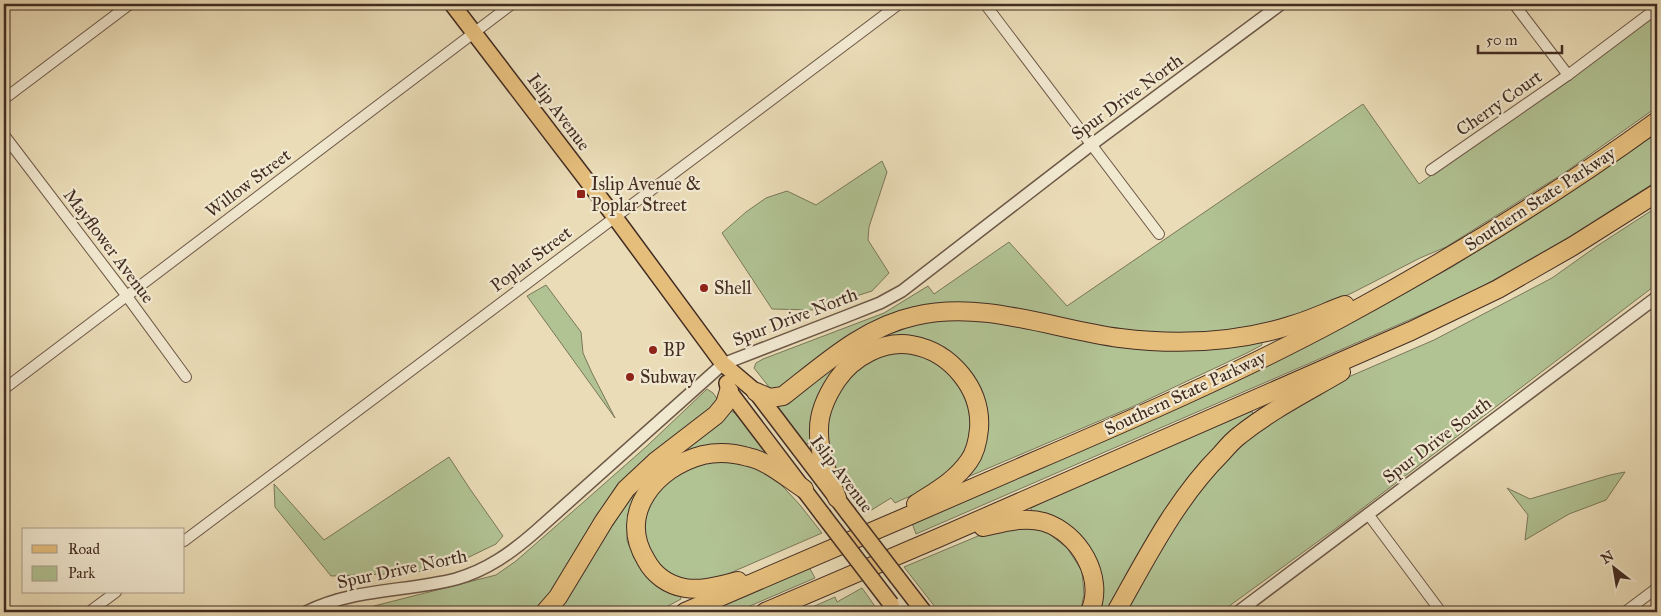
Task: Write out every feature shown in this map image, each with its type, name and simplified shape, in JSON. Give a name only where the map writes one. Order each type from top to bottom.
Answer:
[{"type":"highway","name":"Southern State Parkway","points":[[685,612],[1169,402],[1339,319],[1560,189],[1657,121]]},
{"type":"highway","name":"Southern State Parkway","points":[[765,612],[1410,331],[1498,289],[1573,246],[1657,193]]},
{"type":"highway","points":[[756,392],[770,398],[783,396],[847,346],[881,327],[914,316],[953,311],[991,312],[1118,338],[1164,342],[1206,342],[1243,337],[1288,326],[1406,281]]},
{"type":"highway","points":[[1116,612],[1158,536],[1182,500],[1208,467],[1240,435],[1280,408],[1410,331]]},
{"type":"highway","points":[[837,498],[820,450],[819,429],[822,406],[845,368],[864,354],[887,346],[911,345],[931,351],[950,362],[965,378],[974,396],[980,417],[978,438],[970,460],[953,480],[876,530]]},
{"type":"highway","points":[[545,612],[558,596],[626,489],[655,462],[716,415],[726,404],[729,391]]},
{"type":"highway","points":[[777,573],[707,588],[685,588],[667,582],[652,571],[642,553],[636,534],[636,514],[645,495],[660,478],[679,464],[704,455],[728,453],[750,457],[771,467],[804,489]]},
{"type":"highway","points":[[938,538],[1002,523],[1026,520],[1044,522],[1063,533],[1079,546],[1089,564],[1094,585],[1093,606],[1090,612]]},
{"type":"highway","points":[[794,612],[846,578]]},
{"type":"main road","name":"Islip Avenue","points":[[452,4],[614,216],[723,364],[756,392],[924,612]]},
{"type":"main road","name":"Islip Avenue","points":[[723,364],[729,391],[894,610]]},
{"type":"street","points":[[4,99],[130,4]]},
{"type":"street","name":"Willow Street","points":[[4,389],[512,4]]},
{"type":"street","name":"Poplar Street","points":[[185,540],[614,216],[899,4]]},
{"type":"street","points":[[984,4],[1159,234]]},
{"type":"street","name":"Spur Drive North","points":[[306,612],[353,595],[456,579],[495,563],[513,551],[535,532],[723,364],[847,316],[902,290],[1091,145],[1281,4]]},
{"type":"street","points":[[1514,4],[1568,75]]},
{"type":"street","name":"Cherry Court","points":[[1431,170],[1568,75],[1657,8]]},
{"type":"street","name":"Mayflower Avenue","points":[[4,135],[186,377]]},
{"type":"street","name":"Spur Drive South","points":[[1238,612],[1657,297]]},
{"type":"street","points":[[1368,514],[1441,612]]},
{"type":"street","points":[[1625,612],[1657,588]]},
{"type":"street","points":[[90,612],[113,594]]},
{"type":"green space","points":[[1657,15],[1657,107],[1564,173],[1446,247],[1309,312],[1262,326],[1213,335],[1169,336],[910,311],[781,390],[773,392],[754,368],[756,363],[763,359],[884,313],[928,286],[934,294],[1009,242],[1067,306],[1363,104],[1419,184]]},
{"type":"green space","points":[[1657,133],[1657,181],[1571,236],[1469,294],[916,534],[912,523],[1345,326],[1452,267],[1551,205]]},
{"type":"green space","points":[[882,161],[887,172],[869,227],[868,240],[889,273],[872,291],[812,310],[772,309],[722,233],[766,198],[787,191],[816,205]]},
{"type":"green space","points":[[1657,207],[1657,284],[1342,524],[1221,612],[1118,612],[1169,525],[1238,445],[1323,388],[1434,340],[1552,278]]},
{"type":"green space","points":[[546,285],[581,332],[583,353],[615,418],[527,296]]},
{"type":"green space","points":[[962,315],[1100,340],[1261,337],[1262,345],[1132,407],[963,479],[983,413],[941,351],[853,353],[813,443],[803,446],[774,410],[777,407],[777,402],[882,332],[928,319]]},
{"type":"green space","points":[[906,351],[936,359],[947,368],[964,390],[971,416],[968,443],[955,469],[939,482],[895,503],[891,498],[865,514],[848,492],[834,466],[825,429],[834,395],[852,369],[877,355]]},
{"type":"green space","points":[[707,389],[713,393],[720,403],[680,433],[564,574],[536,612],[343,612],[496,575],[516,561],[587,499]]},
{"type":"green space","points":[[728,410],[735,413],[738,417],[741,415],[789,475],[757,454],[732,446],[707,448],[682,455],[660,469],[637,491],[628,514],[627,541],[639,567],[659,585],[680,594],[681,599],[657,612],[550,612],[562,596],[603,529],[638,482],[661,460]]},
{"type":"green space","points":[[1252,411],[1254,418],[1194,473],[1168,506],[1107,612],[1092,612],[1093,569],[1031,515],[1031,508]]},
{"type":"green space","points":[[449,457],[503,536],[496,544],[467,558],[426,571],[331,576],[275,507],[274,484],[324,540]]},
{"type":"green space","points":[[715,459],[742,460],[773,476],[800,505],[822,533],[714,580],[688,583],[649,562],[640,515],[654,487],[682,467]]},
{"type":"green space","points":[[1625,472],[1606,500],[1569,514],[1525,540],[1528,515],[1507,488],[1530,499]]},
{"type":"green space","points":[[1023,525],[1047,532],[1067,548],[1082,571],[1084,595],[1080,612],[939,612],[904,567],[1002,526]]},
{"type":"green space","points":[[809,567],[815,578],[736,612],[702,612]]},
{"type":"green space","points":[[862,588],[879,612],[801,612],[835,597],[837,602]]},
{"type":"place","name":"Islip Avenue & Poplar Street","points":[[581,194]]},
{"type":"place","name":"Shell","points":[[704,288]]},
{"type":"place","name":"BP","points":[[653,350]]},
{"type":"place","name":"Subway","points":[[630,377]]}]
